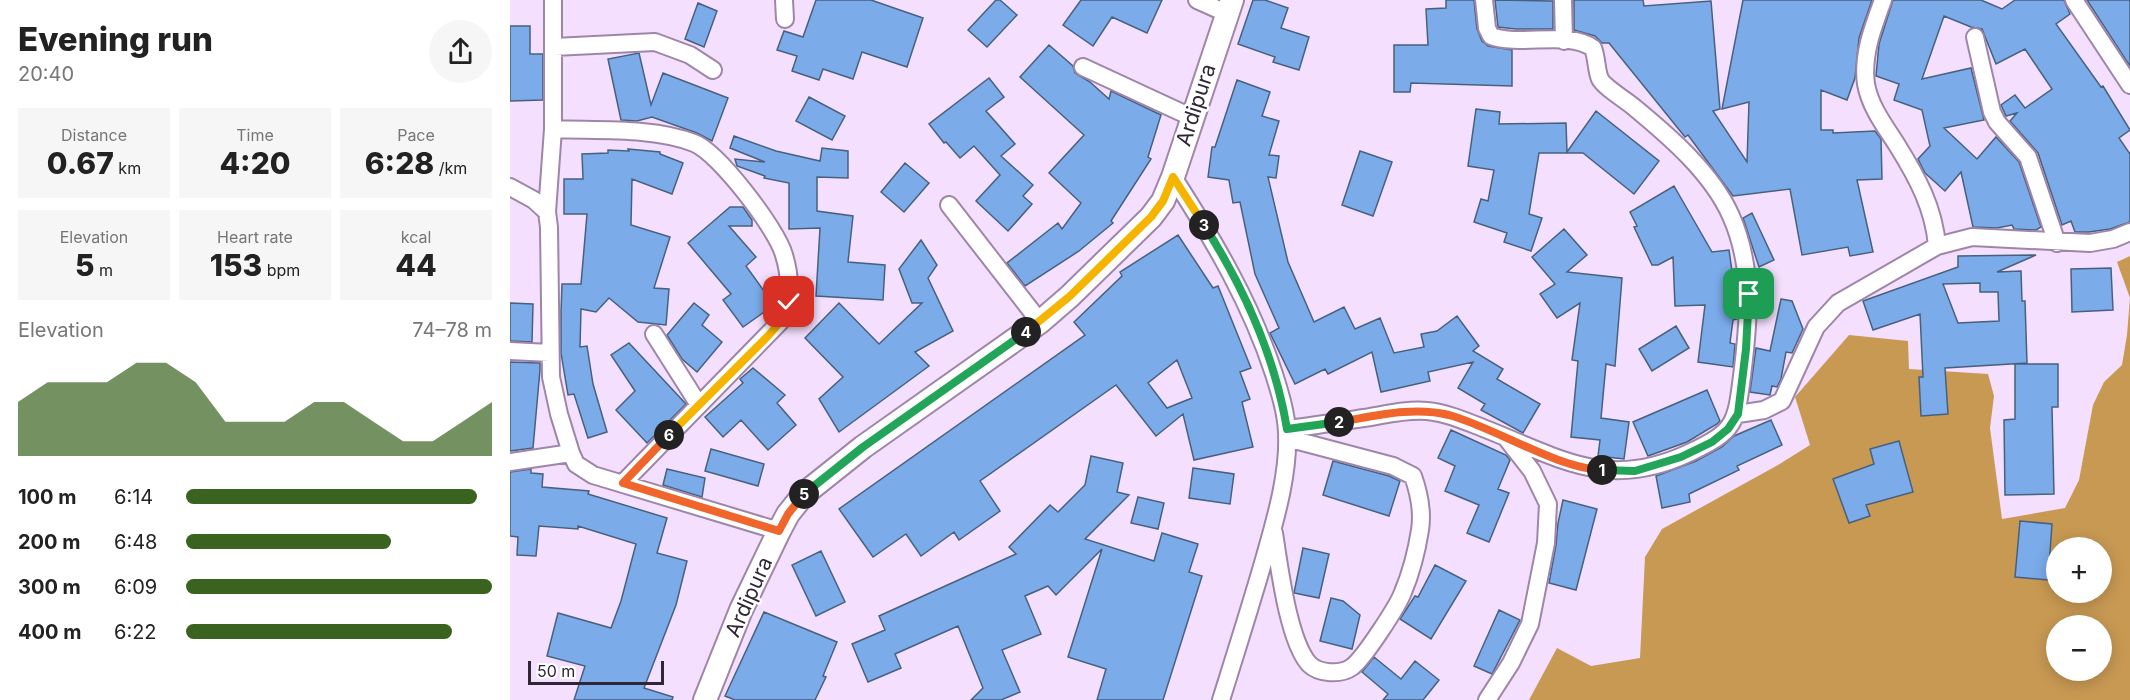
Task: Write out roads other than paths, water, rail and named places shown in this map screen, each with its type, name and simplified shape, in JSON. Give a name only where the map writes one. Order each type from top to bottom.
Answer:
[{"type":"street","points":[[553,0],[553,129],[547,212],[550,254],[550,353],[551,377],[571,453],[576,464],[584,471],[779,531]]},
{"type":"street","points":[[784,0],[785,19]]},
{"type":"street","points":[[1197,0],[1229,7]]},
{"type":"street","points":[[1287,434],[1396,413],[1425,411],[1450,416],[1559,459],[1597,470],[1635,471],[1681,457],[1712,442],[1728,429],[1738,414],[1746,349],[1749,294],[1748,270],[1742,243],[1730,213],[1708,179],[1660,129],[1602,82],[1593,48],[1564,40],[1510,40],[1491,36],[1487,28],[1484,0]]},
{"type":"street","points":[[1563,0],[1564,40]]},
{"type":"street","points":[[1883,0],[1872,27],[1865,58],[1866,84],[1875,110],[1919,181],[1930,208],[1937,246]]},
{"type":"street","points":[[2074,0],[2130,85]]},
{"type":"street","name":"Ardipura","points":[[705,700],[741,610],[788,514],[804,494],[1040,322],[1151,217],[1163,201],[1173,177],[1229,7]]},
{"type":"street","points":[[1975,37],[1992,112],[1997,122],[2028,158],[2057,243]]},
{"type":"street","points":[[554,47],[656,42],[690,55],[713,70]]},
{"type":"street","points":[[1083,67],[1191,117]]},
{"type":"street","points":[[553,129],[650,134],[694,143],[706,150],[737,181],[784,252],[789,279],[789,302],[781,321],[623,483]]},
{"type":"street","points":[[1173,177],[1212,238],[1243,298],[1266,350],[1282,399],[1287,434],[1283,477],[1273,526],[1221,700]]},
{"type":"street","points":[[510,188],[534,201],[547,212]]},
{"type":"street","points":[[949,205],[1040,322]]},
{"type":"street","points":[[1738,414],[1764,410],[1782,401],[1816,327],[1838,303],[1937,246],[1972,237],[2090,243],[2113,239],[2130,232]]},
{"type":"street","points":[[654,334],[699,405]]},
{"type":"street","points":[[510,351],[550,353]]},
{"type":"street","points":[[1273,526],[1283,596],[1298,644],[1310,665],[1325,672],[1340,672],[1352,667],[1384,626],[1403,593],[1420,529],[1420,496],[1413,476],[1393,466],[1287,434]]},
{"type":"street","points":[[1486,700],[1511,663],[1530,624],[1546,543],[1548,504],[1532,471],[1505,436]]},
{"type":"street","points":[[510,462],[571,453]]}]
